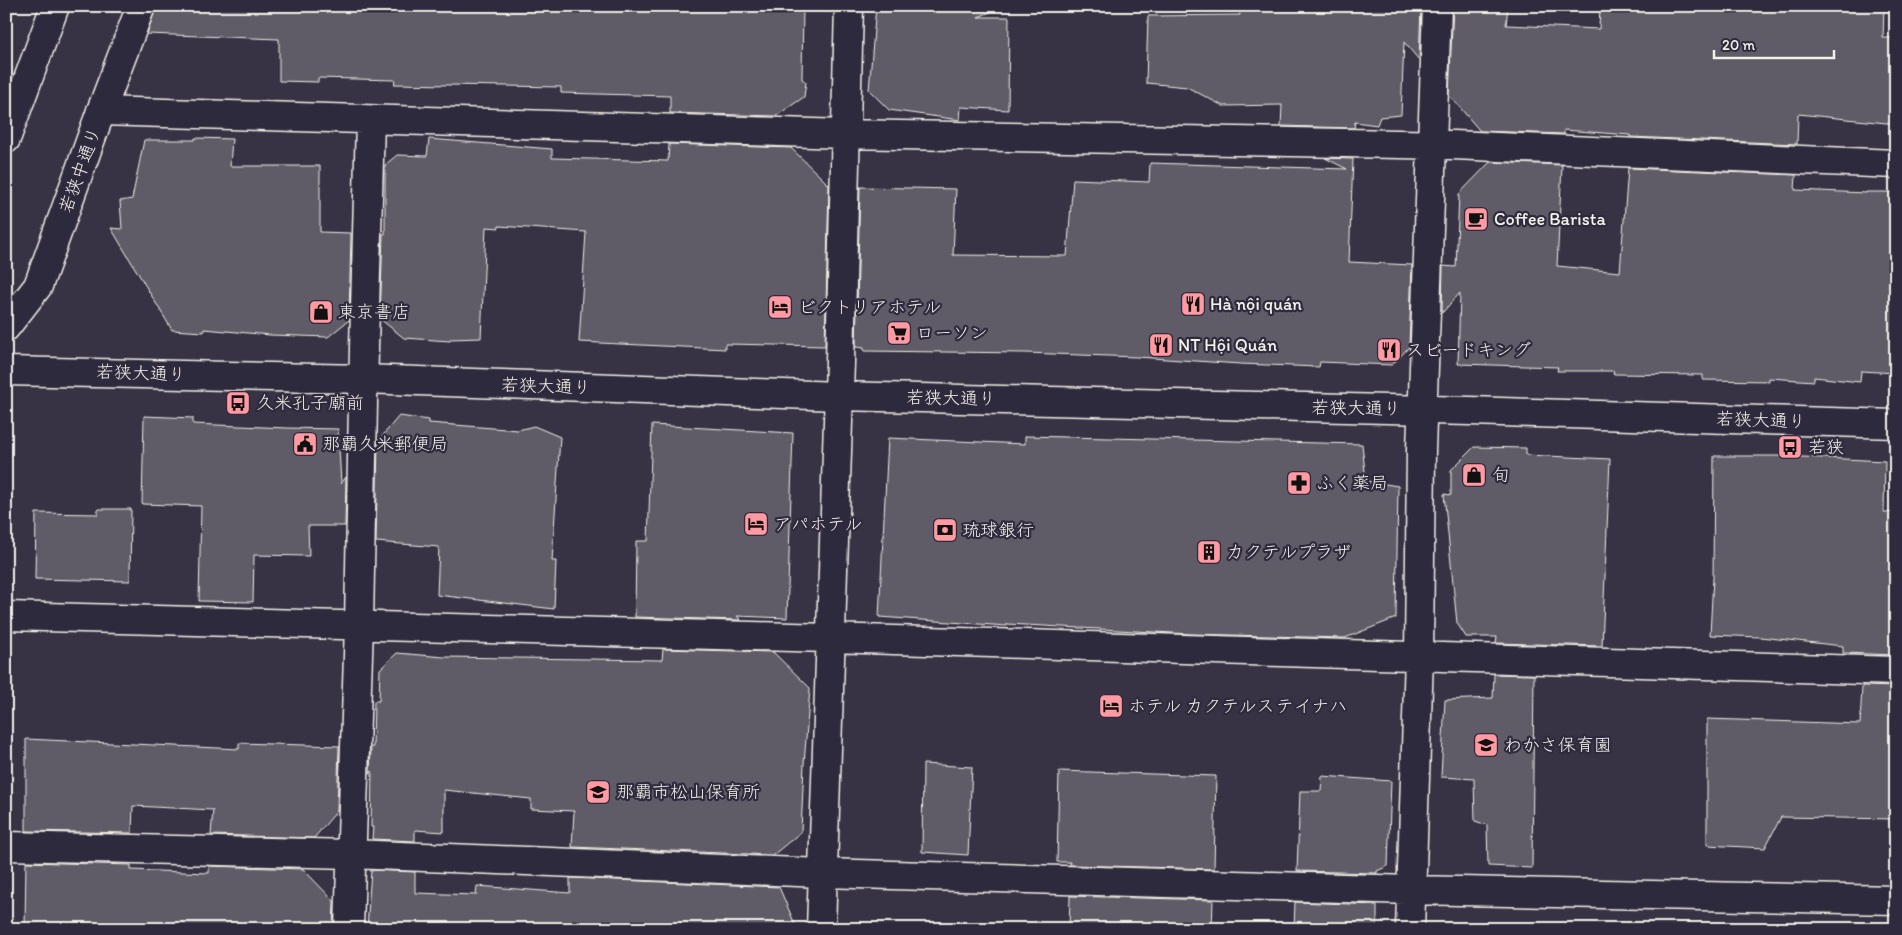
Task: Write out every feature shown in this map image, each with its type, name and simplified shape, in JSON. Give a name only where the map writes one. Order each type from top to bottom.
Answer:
[{"type":"street","points":[[6,139],[11,107],[55,6]]},
{"type":"street","name":"若狭中通り","points":[[6,327],[38,286],[100,111],[141,6]]},
{"type":"street","points":[[821,929],[839,396],[849,6]]},
{"type":"street","points":[[1410,929],[1419,657],[1421,450],[1436,6]]},
{"type":"street","points":[[100,111],[370,121],[845,134],[1432,145],[1896,164]]},
{"type":"street","points":[[349,929],[359,625],[370,121]]},
{"type":"street","name":"若狭大通り","points":[[6,370],[363,379],[839,396],[1896,424]]},
{"type":"street","points":[[6,616],[830,638],[1896,672]]},
{"type":"street","points":[[6,846],[351,854],[822,873],[1412,890],[1896,900]]},
{"type":"building","points":[[156,6],[803,6],[802,79],[806,82],[804,97],[776,116],[670,113],[670,96],[561,93],[561,87],[394,84],[395,80],[318,78],[318,82],[279,81],[279,39],[147,34]]},
{"type":"building","points":[[876,6],[998,6],[998,9],[978,17],[1009,17],[1008,110],[961,107],[960,120],[889,110],[869,90]]},
{"type":"building","points":[[1238,6],[1421,6],[1419,60],[1404,42],[1401,115],[1380,117],[1377,125],[1355,122],[1354,128],[1281,126],[1282,105],[1223,106],[1187,87],[1146,83],[1148,16],[1240,15]]},
{"type":"building","points":[[1453,6],[1508,6],[1506,25],[1599,29],[1600,6],[1884,6],[1883,38],[1896,38],[1896,124],[1798,114],[1797,144],[1630,137],[1630,135],[1564,130],[1564,134],[1480,131],[1449,95]]},
{"type":"building","points":[[195,138],[232,139],[230,166],[320,166],[320,232],[351,233],[349,320],[328,337],[270,335],[204,329],[204,332],[172,330],[111,228],[122,229],[120,201],[132,199],[144,140],[195,140]]},
{"type":"building","points":[[429,139],[552,149],[552,158],[668,161],[669,144],[791,148],[829,185],[825,346],[725,344],[725,349],[579,342],[586,232],[499,226],[499,228],[486,227],[481,338],[450,339],[450,341],[404,338],[380,319],[383,234],[385,234],[385,165],[397,155],[427,156]]},
{"type":"building","points":[[1325,158],[1353,159],[1349,262],[1412,265],[1409,347],[1392,365],[1320,362],[1319,367],[1025,353],[864,351],[864,348],[856,347],[860,187],[956,189],[953,255],[1067,256],[1073,179],[1149,182],[1150,163],[1347,169]]},
{"type":"building","points":[[1490,162],[1562,165],[1557,266],[1620,272],[1628,168],[1796,175],[1795,190],[1866,193],[1896,192],[1896,373],[1861,371],[1860,382],[1814,377],[1814,381],[1769,378],[1769,381],[1703,380],[1703,375],[1613,374],[1614,371],[1557,371],[1558,367],[1458,364],[1460,293],[1442,313],[1443,266],[1456,267],[1459,194]]},
{"type":"building","points":[[144,416],[193,418],[193,424],[338,429],[341,484],[346,477],[345,526],[308,526],[309,556],[254,555],[253,602],[199,601],[201,506],[142,504]]},
{"type":"building","points":[[399,416],[429,420],[429,423],[518,430],[534,426],[560,437],[552,561],[556,561],[554,609],[437,595],[439,547],[376,542],[378,441]]},
{"type":"building","points":[[652,425],[793,433],[787,618],[737,616],[741,620],[635,617],[636,541],[648,541]]},
{"type":"building","name":"カクテルプラザ","points":[[1025,436],[1362,444],[1366,481],[1398,486],[1396,618],[1345,638],[1191,634],[1007,624],[1007,626],[879,617],[888,438],[1025,444]]},
{"type":"building","points":[[1474,447],[1526,448],[1526,455],[1610,459],[1602,646],[1496,643],[1497,637],[1466,637],[1457,623],[1444,494],[1451,495],[1451,470]]},
{"type":"building","points":[[1714,456],[1782,456],[1885,461],[1884,512],[1896,513],[1896,655],[1843,653],[1843,646],[1760,637],[1710,635],[1713,578]]},
{"type":"building","points":[[98,509],[131,509],[130,581],[35,579],[36,513],[98,514]]},
{"type":"building","points":[[663,649],[773,652],[810,688],[801,832],[773,855],[572,847],[574,811],[531,809],[531,799],[444,790],[444,832],[415,830],[415,841],[372,839],[372,771],[370,774],[371,747],[373,747],[374,701],[379,701],[380,669],[397,653],[444,657],[662,660]]},
{"type":"building","points":[[1494,674],[1534,675],[1532,868],[1488,866],[1487,825],[1475,821],[1474,779],[1441,777],[1445,700],[1493,698]]},
{"type":"building","points":[[1862,686],[1896,687],[1896,819],[1781,817],[1765,848],[1707,845],[1707,719],[1860,724]]},
{"type":"building","points":[[26,739],[239,749],[239,743],[339,746],[337,811],[314,838],[211,835],[213,810],[133,806],[132,833],[26,831]]},
{"type":"building","points":[[923,764],[972,767],[968,855],[922,852]]},
{"type":"building","points":[[1059,771],[1216,776],[1214,869],[1070,865],[1070,862],[1057,862]]},
{"type":"building","points":[[1322,776],[1391,781],[1388,866],[1377,871],[1377,873],[1297,871],[1300,791],[1321,791]]},
{"type":"building","points":[[26,862],[131,865],[131,870],[209,873],[209,866],[303,869],[334,901],[333,929],[80,929],[25,924]]},
{"type":"building","points":[[371,870],[415,872],[415,893],[476,895],[477,886],[570,893],[570,878],[779,887],[797,929],[367,929]]},
{"type":"building","points":[[1070,896],[1213,900],[1212,929],[1069,929]]},
{"type":"building","points":[[1295,902],[1377,905],[1377,929],[1294,929]]},
{"type":"place","name":"Coffee Barista","points":[[1476,219]]},
{"type":"place","name":"Hà nội quán","points":[[1193,304]]},
{"type":"place","name":"ビクトリアホテル","points":[[780,307]]},
{"type":"place","name":"東京書店","points":[[321,312]]},
{"type":"place","name":"ローソン","points":[[899,333]]},
{"type":"place","name":"NT Hội Quán","points":[[1161,345]]},
{"type":"place","name":"スビードキング","points":[[1389,350]]},
{"type":"place","name":"久米孔子廟前","points":[[238,403]]},
{"type":"place","name":"那覇久米郵便局","points":[[305,444]]},
{"type":"place","name":"若狭","points":[[1790,447]]},
{"type":"place","name":"旬","points":[[1474,475]]},
{"type":"place","name":"ふく薬局","points":[[1299,483]]},
{"type":"place","name":"アパホテル","points":[[756,524]]},
{"type":"place","name":"琉球銀行","points":[[945,530]]},
{"type":"place","name":"カクテルプラザ","points":[[1209,552]]},
{"type":"place","name":"ホテル カクテルステイナハ","points":[[1111,706]]},
{"type":"place","name":"わかさ保育園","points":[[1486,745]]},
{"type":"place","name":"那覇市松山保育所","points":[[598,792]]}]
